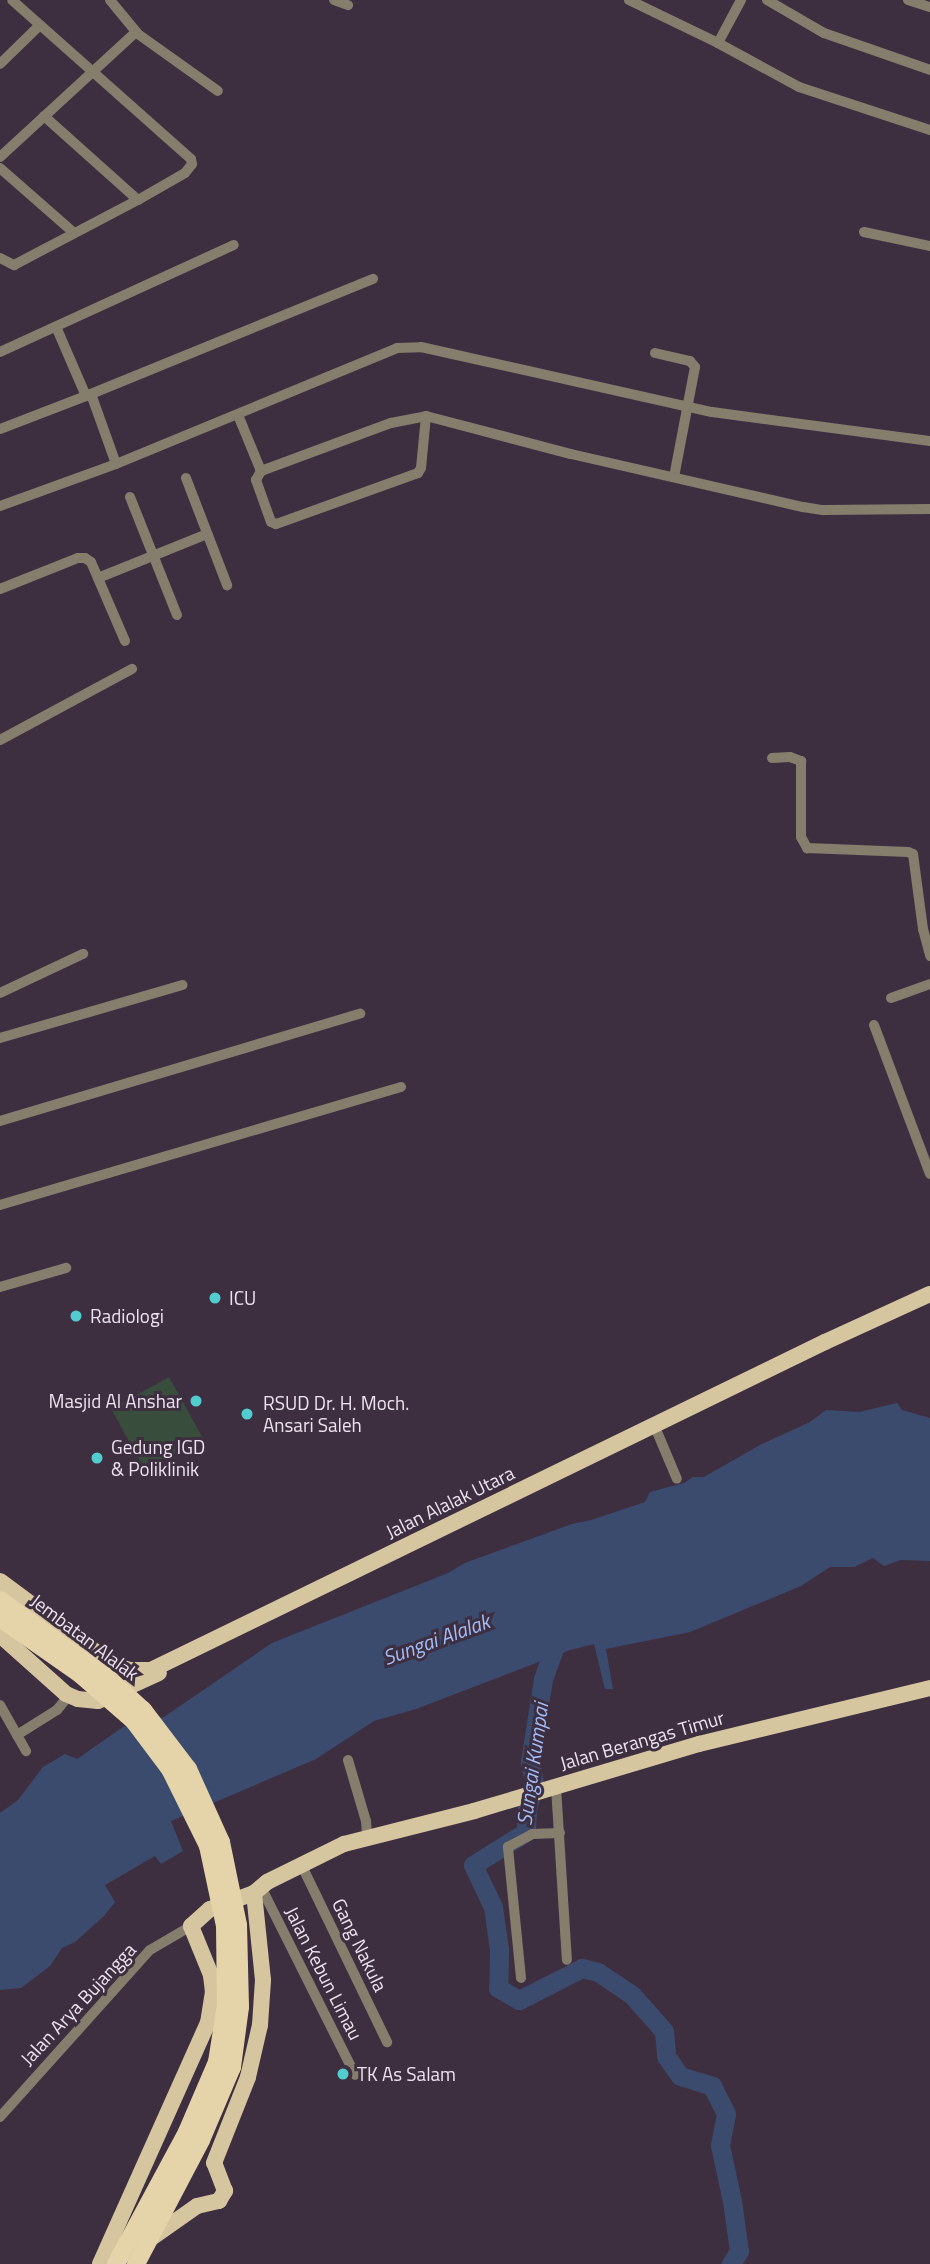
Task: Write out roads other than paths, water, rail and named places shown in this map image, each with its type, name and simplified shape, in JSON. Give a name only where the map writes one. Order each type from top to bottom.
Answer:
[{"type":"highway","name":"Jembatan Alalak","points":[[0,1600],[110,1680],[143,1710],[188,1769],[221,1842],[237,1916],[240,2007],[232,2067],[194,2136]]},
{"type":"highway","name":"Jembatan Alalak","points":[[0,1618],[80,1674],[134,1721],[160,1753],[183,1790],[208,1846],[225,1926],[226,2005],[217,2062],[194,2136]]},
{"type":"highway","points":[[135,2264],[150,2239],[194,2136]]},
{"type":"highway","points":[[116,2264],[194,2136]]},
{"type":"main road","name":"Jalan Alalak Utara","points":[[69,1695],[99,1701],[133,1678],[184,1656],[268,1612],[655,1427],[825,1342],[930,1294]]},
{"type":"main road","points":[[0,1581],[133,1678]]},
{"type":"main road","points":[[0,1635],[69,1695]]},
{"type":"main road","name":"Jalan Berangas Timur","points":[[191,1926],[210,1909],[258,1890],[301,1864],[367,1837],[514,1799],[699,1744],[930,1688]]},
{"type":"main road","points":[[150,2239],[197,2206],[219,2201],[225,2191],[214,2163],[216,2151],[240,2101],[260,2025],[263,1980],[258,1890]]},
{"type":"main road","points":[[100,2264],[208,2023],[211,1975],[191,1926]]},
{"type":"street","points":[[0,258],[14,265],[138,200],[190,169],[191,159],[91,73],[12,0]]},
{"type":"street","points":[[110,0],[136,32],[218,91]]},
{"type":"street","points":[[334,0],[348,5]]},
{"type":"street","points":[[629,0],[718,43],[799,87],[930,130]]},
{"type":"street","points":[[718,43],[741,0]]},
{"type":"street","points":[[766,0],[824,33],[930,70]]},
{"type":"street","points":[[908,0],[930,6]]},
{"type":"street","points":[[0,64],[40,25]]},
{"type":"street","points":[[0,157],[136,32]]},
{"type":"street","points":[[44,116],[138,200]]},
{"type":"street","points":[[0,168],[74,232]]},
{"type":"street","points":[[864,232],[930,246]]},
{"type":"street","points":[[0,352],[57,329],[234,245]]},
{"type":"street","points":[[0,429],[373,279]]},
{"type":"street","points":[[57,329],[116,464]]},
{"type":"street","points":[[0,506],[116,464],[397,348],[421,347],[689,407],[930,440]]},
{"type":"street","points":[[655,353],[690,361],[695,366],[674,477]]},
{"type":"street","points":[[238,415],[261,471]]},
{"type":"street","points":[[426,416],[422,468],[418,473],[276,524],[271,522],[256,480],[261,471],[391,423],[426,416],[571,454],[823,510],[930,509]]},
{"type":"street","points":[[186,478],[227,585]]},
{"type":"street","points":[[130,497],[151,556],[177,615]]},
{"type":"street","points":[[98,578],[206,534]]},
{"type":"street","points":[[0,589],[81,557],[91,562],[125,641]]},
{"type":"street","points":[[0,740],[132,669]]},
{"type":"street","points":[[772,758],[790,757],[801,761],[801,837],[807,848],[908,852],[915,858],[924,884],[923,929],[930,956]]},
{"type":"street","points":[[0,993],[83,954]]},
{"type":"street","points":[[891,998],[930,984]]},
{"type":"street","points":[[0,1038],[182,985]]},
{"type":"street","points":[[0,1121],[275,1042],[360,1014]]},
{"type":"street","points":[[874,1025],[930,1174]]},
{"type":"street","points":[[0,1206],[401,1087]]},
{"type":"street","points":[[0,1287],[66,1268]]},
{"type":"street","points":[[655,1427],[677,1479]]},
{"type":"street","points":[[17,1735],[57,1710],[69,1695]]},
{"type":"street","points":[[0,1705],[26,1751]]},
{"type":"street","points":[[348,1760],[366,1821],[367,1837]]},
{"type":"street","points":[[556,1787],[567,1960]]},
{"type":"street","points":[[521,1978],[508,1847],[533,1833],[560,1833]]},
{"type":"street","name":"Gang Nakula","points":[[301,1864],[387,2042]]},
{"type":"street","name":"Jalan Kebun Limau","points":[[258,1890],[355,2074]]},
{"type":"street","name":"Jalan Arya Bujangga","points":[[0,2117],[142,1959],[171,1936],[191,1926]]},
{"type":"water","name":"Sungai Alalak","points":[[897,1403],[902,1410],[930,1418],[930,1561],[901,1560],[884,1566],[873,1558],[854,1567],[830,1567],[801,1586],[690,1632],[606,1649],[613,1689],[605,1689],[594,1644],[570,1650],[416,1709],[374,1721],[316,1759],[171,1821],[183,1851],[161,1864],[155,1856],[105,1885],[115,1902],[104,1916],[75,1942],[62,1948],[50,1966],[21,1988],[0,1990],[0,1813],[18,1800],[43,1767],[65,1754],[77,1759],[123,1727],[164,1717],[272,1643],[448,1573],[465,1563],[572,1524],[645,1502],[650,1492],[684,1483],[693,1477],[704,1477],[760,1445],[810,1422],[826,1410],[859,1412]]},
{"type":"waterway","name":"Sungai Kumpai","points":[[560,1632],[543,1679],[530,1762],[534,1783],[527,1810],[526,1832],[473,1865],[493,1907],[499,1949],[498,1988],[519,2000],[582,1968],[598,1972],[632,1995],[664,2031],[666,2056],[680,2076],[712,2086],[726,2114],[720,2145],[739,2251],[731,2264]]},
{"type":"place","name":"ICU","points":[[215,1298]]},
{"type":"place","name":"Radiologi","points":[[76,1316]]},
{"type":"place","name":"Masjid Al Anshar","points":[[196,1401]]},
{"type":"place","name":"RSUD Dr. H. Moch. Ansari Saleh","points":[[247,1414]]},
{"type":"place","name":"Gedung IGD & Poliklinik","points":[[97,1458]]},
{"type":"place","name":"TK As Salam","points":[[343,2074]]}]
